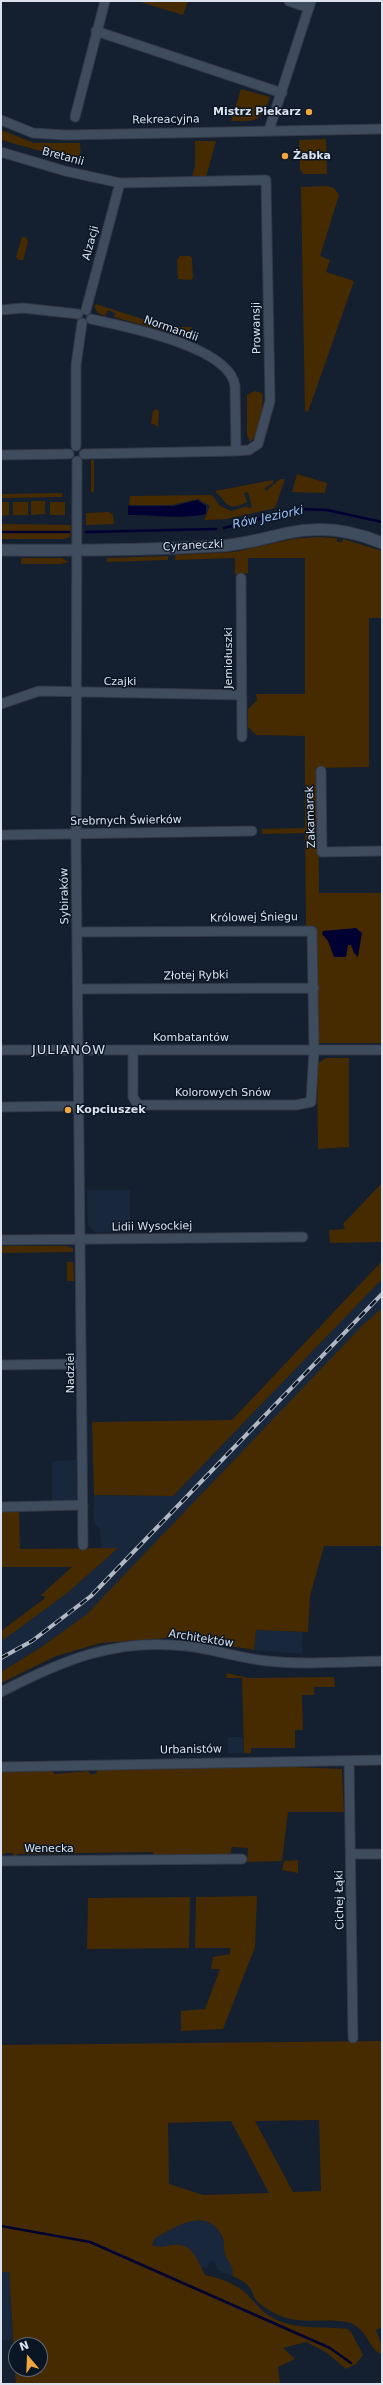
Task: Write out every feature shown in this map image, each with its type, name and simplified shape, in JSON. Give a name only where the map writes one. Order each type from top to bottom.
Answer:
[{"type":"street","points":[[75,116],[105,1]]},
{"type":"street","points":[[269,130],[310,4],[289,1]]},
{"type":"street","points":[[96,31],[282,93]]},
{"type":"street","name":"Rekreacyjna","points":[[1,120],[33,133],[66,135],[382,129]]},
{"type":"street","name":"Bretanii","points":[[1,152],[65,171],[120,183]]},
{"type":"street","name":"Prowansji","points":[[84,454],[249,450],[258,444],[269,410],[266,180],[120,183]]},
{"type":"street","name":"Alzacji","points":[[82,312],[120,183]]},
{"type":"street","points":[[1,310],[23,308],[82,312],[91,314],[92,319],[89,322],[82,323]]},
{"type":"street","points":[[76,446],[76,365],[82,323],[79,321],[82,312]]},
{"type":"street","name":"Normandii","points":[[92,319],[154,334],[190,346],[225,367],[234,376],[236,451]]},
{"type":"street","points":[[69,454],[70,450],[76,446]]},
{"type":"street","points":[[76,446],[82,449],[84,454],[81,460],[77,461]]},
{"type":"street","points":[[1,456],[69,454]]},
{"type":"street","points":[[69,454],[70,458],[77,461]]},
{"type":"street","points":[[77,461],[77,551]]},
{"type":"street","name":"Cyraneczki","points":[[1,550],[77,551],[221,546],[289,532],[321,529],[357,534],[382,543]]},
{"type":"street","name":"Sybiraków","points":[[77,551],[76,834],[82,1240]]},
{"type":"street","name":"Jemiołuszki","points":[[241,578],[242,737]]},
{"type":"street","name":"Czajki","points":[[1,704],[39,691],[77,693],[241,694]]},
{"type":"street","name":"Zakamarek","points":[[321,770],[322,852],[382,851]]},
{"type":"street","name":"Srebrnych Świerków","points":[[1,835],[252,831]]},
{"type":"street","name":"Królowej Śniegu","points":[[78,932],[310,930],[313,935],[314,1050]]},
{"type":"street","name":"Złotej Rybki","points":[[78,989],[314,988]]},
{"type":"street","name":"Kombatantów","points":[[1,1050],[382,1050]]},
{"type":"street","name":"Kolorowych Snów","points":[[133,1050],[134,1100],[138,1105],[152,1106],[296,1105],[309,1103],[313,1100],[314,1050]]},
{"type":"street","points":[[1,1107],[79,1106]]},
{"type":"street","name":"Lidii Wysockiej","points":[[1,1240],[303,1237]]},
{"type":"street","name":"Nadziei","points":[[82,1240],[83,1545]]},
{"type":"street","points":[[1,1365],[76,1364]]},
{"type":"street","points":[[1,1507],[83,1505]]},
{"type":"street","name":"Architektów","points":[[1,1692],[74,1658],[111,1648],[141,1645],[188,1647],[252,1659],[282,1662],[382,1661]]},
{"type":"street","name":"Urbanistów","points":[[1,1767],[382,1760]]},
{"type":"street","name":"Cichej Łąki","points":[[349,1761],[353,2038]]},
{"type":"street","points":[[351,1854],[382,1854]]},
{"type":"street","name":"Wenecka","points":[[1,1861],[242,1859]]},
{"type":"shaded area","points":[[137,1],[188,1],[183,15]]},
{"type":"shaded area","points":[[241,89],[270,97],[264,112],[257,119],[247,121],[231,121]]},
{"type":"shaded area","points":[[1,130],[34,143],[80,143],[81,162],[1,140]]},
{"type":"shaded area","points":[[326,139],[327,174],[303,174],[300,169],[299,140]]},
{"type":"shaded area","points":[[195,141],[216,141],[206,177],[192,177],[195,165]]},
{"type":"shaded area","points":[[327,186],[334,188],[339,195],[320,256],[330,260],[326,272],[354,281],[308,412],[305,411],[301,187]]},
{"type":"shaded area","points":[[22,237],[26,237],[28,242],[23,260],[19,260],[16,257]]},
{"type":"shaded area","points":[[180,256],[190,256],[192,258],[193,278],[191,280],[178,279],[177,260]]},
{"type":"shaded area","points":[[96,304],[167,327],[192,327],[186,337],[114,317],[115,313],[108,310],[105,316],[98,313],[94,306]]},
{"type":"shaded area","points":[[255,391],[262,393],[263,404],[256,434],[250,442],[247,435],[247,395]]},
{"type":"shaded area","points":[[156,409],[159,411],[158,427],[151,423],[153,411]]},
{"type":"shaded area","points":[[91,460],[94,460],[94,492],[91,492]]},
{"type":"shaded area","points":[[297,474],[327,483],[325,493],[292,492]]},
{"type":"shaded area","points":[[280,479],[285,479],[275,508],[227,519],[204,520],[210,506],[198,499],[171,505],[129,505],[130,496],[212,495],[220,506],[231,511],[247,506],[248,508],[252,507],[248,492],[244,493],[247,502],[240,505],[231,506],[228,505],[215,491],[273,480],[273,483],[265,488],[266,491]]},
{"type":"shaded area","points":[[62,493],[63,497],[1,498],[1,494]]},
{"type":"shaded area","points":[[197,500],[206,506],[206,514],[186,517],[128,515],[128,506],[174,506]]},
{"type":"shaded area","points":[[31,501],[45,501],[45,514],[31,515]]},
{"type":"shaded area","points":[[1,502],[9,502],[9,515],[1,516]]},
{"type":"shaded area","points":[[13,502],[28,502],[28,515],[13,515]]},
{"type":"shaded area","points":[[50,502],[65,502],[65,515],[50,515]]},
{"type":"shaded area","points":[[109,512],[113,515],[114,524],[86,525],[86,513]]},
{"type":"shaded area","points":[[1,524],[71,525],[70,537],[63,539],[1,539]]},
{"type":"shaded area","points":[[317,537],[337,538],[337,542],[342,542],[343,539],[382,551],[382,618],[369,618],[369,767],[318,768],[319,893],[382,893],[381,1043],[317,1043],[316,926],[306,926],[305,833],[262,834],[262,829],[305,828],[305,736],[256,735],[248,727],[248,709],[257,700],[256,694],[305,694],[305,558],[248,558],[248,573],[235,575],[235,558],[175,560],[175,555],[234,552],[293,539]]},
{"type":"shaded area","points":[[168,556],[168,560],[107,562],[107,558]]},
{"type":"shaded area","points":[[21,558],[62,558],[69,562],[60,564],[21,564]]},
{"type":"shaded area","points":[[356,928],[362,933],[358,957],[354,953],[351,945],[348,945],[346,957],[334,957],[328,941],[322,934],[323,931]]},
{"type":"shaded area","points":[[326,1058],[349,1058],[349,1147],[318,1149],[317,1064]]},
{"type":"shaded area","points":[[382,1183],[382,1242],[330,1243],[329,1230],[345,1229],[343,1224]]},
{"type":"shaded area","points":[[87,1190],[130,1190],[130,1232],[95,1232],[88,1226]]},
{"type":"shaded area","points":[[1,1246],[66,1246],[73,1248],[73,1252],[1,1253]]},
{"type":"shaded area","points":[[382,1261],[382,1279],[173,1496],[94,1495],[92,1422],[232,1420]]},
{"type":"shaded area","points":[[67,1262],[73,1262],[74,1281],[67,1281]]},
{"type":"shaded area","points":[[382,1279],[382,1308],[203,1492],[201,1498],[86,1615],[40,1648],[1,1672],[1,1641],[66,1594],[117,1549],[101,1548],[100,1529],[94,1524],[94,1495],[173,1496]]},
{"type":"shaded area","points":[[382,1308],[382,1546],[324,1546],[310,1596],[308,1632],[256,1630],[254,1650],[179,1637],[101,1643],[56,1656],[1,1683],[1,1672],[40,1648],[86,1615],[363,1325]]},
{"type":"shaded area","points":[[76,1460],[77,1502],[52,1502],[52,1461]]},
{"type":"shaded area","points":[[19,1510],[20,1549],[118,1548],[66,1594],[3,1640],[1,1631],[44,1599],[45,1596],[40,1596],[72,1567],[1,1567],[1,1511]]},
{"type":"shaded area","points":[[255,1630],[303,1632],[302,1654],[254,1650]]},
{"type":"shaded area","points":[[227,1673],[248,1678],[334,1677],[335,1687],[314,1687],[314,1695],[302,1695],[303,1730],[295,1730],[295,1748],[251,1748],[251,1753],[244,1753],[242,1678],[226,1678]]},
{"type":"shaded area","points":[[228,1737],[243,1737],[244,1753],[228,1753]]},
{"type":"shaded area","points":[[294,1766],[342,1769],[344,1812],[288,1812],[282,1861],[247,1862],[248,1848],[232,1847],[230,1855],[153,1858],[153,1852],[17,1854],[17,1856],[13,1856],[13,1853],[6,1853],[1,1856],[1,1771],[52,1771],[55,1774],[88,1771],[90,1774],[96,1774],[97,1770]]},
{"type":"shaded area","points":[[298,1860],[298,1873],[282,1870],[284,1861]]},
{"type":"shaded area","points":[[257,1896],[255,1947],[223,2029],[181,2031],[181,2011],[205,2009],[220,1969],[211,1969],[213,1957],[230,1954],[230,1948],[195,1948],[196,1897]]},
{"type":"shaded area","points":[[190,1897],[189,1948],[87,1949],[88,1898]]},
{"type":"shaded area","points":[[382,2041],[382,2327],[376,2330],[382,2347],[382,2355],[374,2349],[360,2329],[349,2323],[341,2321],[290,2319],[268,2310],[256,2299],[248,2286],[233,2276],[232,2268],[224,2251],[223,2238],[217,2228],[209,2222],[201,2220],[192,2221],[173,2228],[155,2238],[152,2245],[160,2247],[176,2245],[185,2246],[196,2257],[205,2275],[215,2277],[238,2287],[247,2294],[266,2314],[277,2320],[294,2325],[347,2329],[351,2332],[363,2355],[356,2364],[346,2369],[326,2352],[306,2342],[283,2348],[295,2359],[278,2367],[280,2384],[16,2384],[16,2377],[48,2377],[48,2337],[13,2337],[9,2272],[1,2272],[1,2045]],"holes":[[[319,2120],[321,2191],[293,2192],[255,2121]],[[231,2121],[269,2193],[203,2195],[169,2184],[168,2123]]]},
{"type":"shaded area","points":[[203,2220],[214,2224],[224,2240],[225,2254],[233,2266],[233,2276],[217,2270],[215,2262],[210,2261],[208,2267],[202,2268],[192,2252],[185,2247],[179,2245],[162,2249],[152,2245],[155,2238],[175,2227],[191,2221]]},
{"type":"shaded area","points":[[1,2272],[9,2272],[13,2337],[8,2337],[8,2340],[1,2340]]},
{"type":"waterway","name":"Rów Jeziorki","points":[[224,528],[298,509],[327,510],[382,522]]},
{"type":"waterway","name":"Rów Jeziorki","points":[[86,532],[216,529]]},
{"type":"waterway","name":"Rów Jeziorki","points":[[1,532],[69,532]]},
{"type":"waterway","points":[[1,2226],[90,2242],[330,2348],[351,2363]]},
{"type":"railway","points":[[1,1658],[32,1641],[91,1596],[382,1294]]},
{"type":"place","name":"Mistrz Piekarz","points":[[309,112]]},
{"type":"place","name":"Żabka","points":[[285,156]]},
{"type":"place","name":"Kopciuszek","points":[[68,1110]]},
{"type":"district","name":"JULIANÓW","points":[[69,1051]]}]
